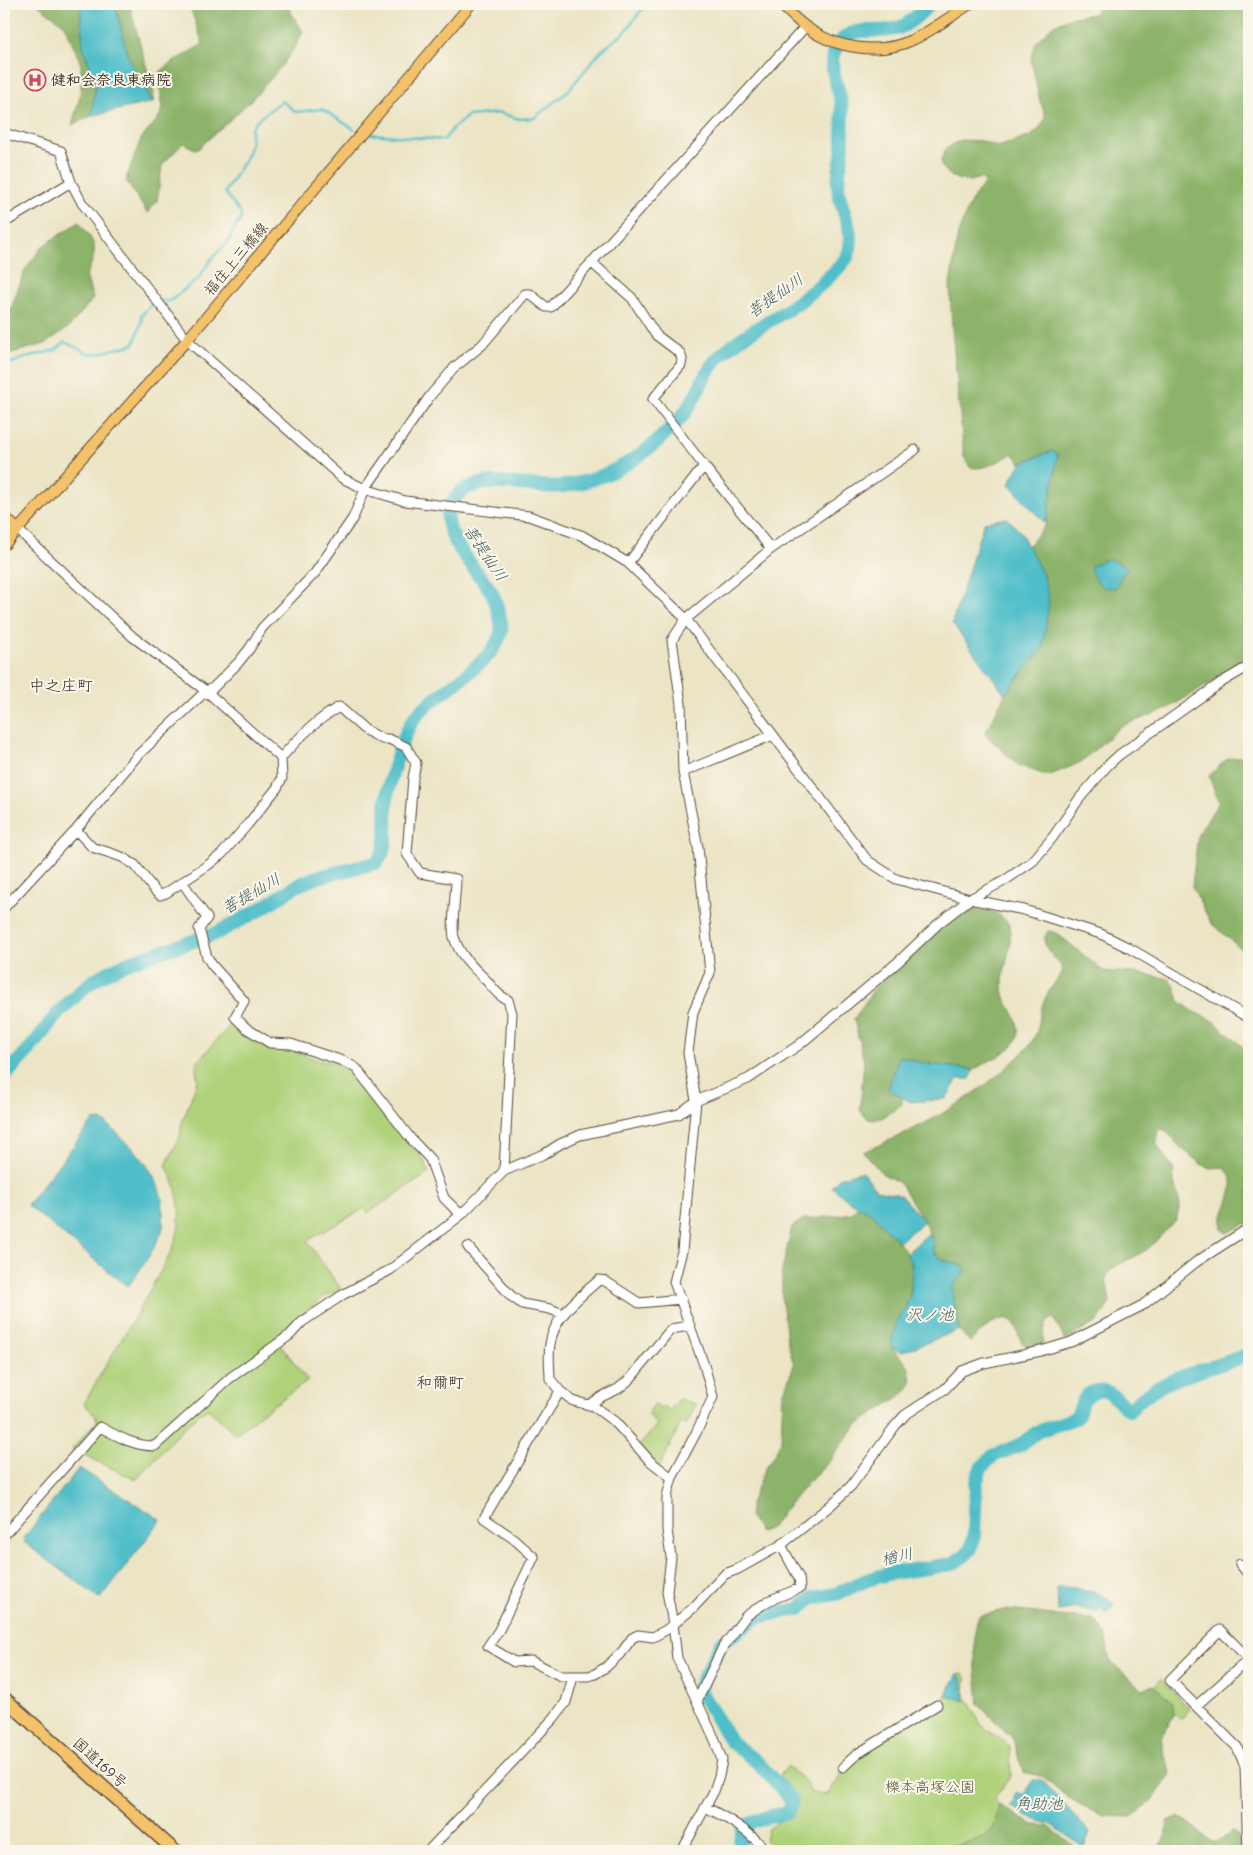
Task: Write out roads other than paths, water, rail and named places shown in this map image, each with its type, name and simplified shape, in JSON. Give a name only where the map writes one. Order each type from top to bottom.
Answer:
[{"type":"highway","name":"国道169号","points":[[4,1698],[175,1851]]},
{"type":"main road","name":"福住上三橋線","points":[[4,545],[187,340],[471,4]]},
{"type":"main road","points":[[780,4],[805,27],[830,40],[847,46],[870,48],[892,47],[910,41],[970,4]]},
{"type":"main road","points":[[4,516],[17,529]]},
{"type":"street","points":[[4,908],[76,830],[137,756],[206,691],[214,688],[250,648],[262,628],[315,573],[353,518],[365,489],[430,396],[455,367],[482,345],[526,294],[530,294],[549,308],[805,27]]},
{"type":"street","points":[[4,133],[61,151],[71,182],[82,203],[187,340],[342,478],[365,489],[405,501],[529,516],[583,536],[628,563],[686,619],[867,860],[896,879],[970,899],[1024,910],[1101,934],[1129,948],[1249,1018]]},
{"type":"street","points":[[4,223],[71,182]]},
{"type":"street","points":[[591,262],[632,298],[656,335],[680,354],[682,359],[681,365],[653,399],[704,466],[772,549]]},
{"type":"street","points":[[682,1851],[719,1776],[722,1760],[715,1740],[677,1658],[667,1592],[671,1556],[667,1530],[667,1496],[672,1478],[713,1396],[704,1365],[689,1326],[682,1299],[674,1282],[682,1252],[696,1101],[688,1053],[693,1012],[710,973],[698,847],[683,772],[681,704],[672,640],[686,619],[772,549],[915,450]]},
{"type":"street","points":[[628,563],[704,466]]},
{"type":"street","points":[[17,529],[133,637],[206,691],[281,758]]},
{"type":"street","points":[[4,1536],[100,1427],[142,1446],[156,1446],[230,1378],[290,1335],[302,1322],[344,1294],[390,1270],[461,1215],[504,1170],[546,1153],[580,1135],[679,1114],[696,1101],[748,1079],[799,1046],[898,962],[938,924],[970,899],[1004,881],[1033,861],[1053,837],[1079,799],[1119,755],[1222,682],[1249,666]]},
{"type":"street","points":[[76,830],[92,846],[122,857],[135,865],[155,892],[160,895],[183,883],[222,854],[277,788],[282,778],[281,758],[300,735],[339,706],[364,729],[382,740],[389,740],[406,747],[416,763],[413,778],[407,854],[420,873],[456,879],[453,936],[470,966],[498,995],[508,1000],[512,1013],[504,1170]]},
{"type":"street","points":[[683,772],[773,736]]},
{"type":"street","points":[[183,883],[207,918],[199,929],[207,957],[244,1001],[235,1017],[246,1028],[270,1043],[291,1044],[343,1061],[356,1068],[411,1139],[430,1159],[444,1198],[461,1215]]},
{"type":"street","points":[[560,1392],[484,1518],[514,1539],[534,1557],[499,1630],[488,1646],[514,1662],[531,1661],[561,1676],[588,1676],[596,1674],[606,1667],[622,1652],[632,1638],[638,1635],[652,1637],[666,1630],[692,1609],[725,1574],[738,1569],[781,1544],[831,1505],[851,1486],[895,1426],[905,1416],[945,1389],[962,1371],[984,1363],[1041,1351],[1071,1342],[1142,1305],[1196,1262],[1249,1228]]},
{"type":"street","points":[[468,1247],[512,1296],[522,1304],[550,1309],[563,1314]]},
{"type":"street","points":[[672,1478],[650,1461],[615,1422],[589,1406],[573,1401],[560,1392],[550,1380],[550,1343],[555,1328],[563,1314],[599,1280],[605,1281],[638,1303],[682,1299]]},
{"type":"street","points":[[589,1406],[603,1396],[618,1389],[630,1379],[672,1329],[689,1326]]},
{"type":"street","points":[[697,1701],[723,1647],[746,1616],[768,1601],[800,1588],[799,1578],[781,1544]]},
{"type":"street","points":[[1240,1564],[1249,1574]]},
{"type":"street","points":[[1196,1706],[1249,1659],[1220,1630],[1170,1680],[1196,1706],[1237,1747],[1245,1766],[1248,1793],[1246,1829],[1248,1851]]},
{"type":"street","points":[[428,1851],[554,1718],[566,1702],[573,1677]]},
{"type":"street","points":[[844,1767],[865,1749],[938,1705]]},
{"type":"street","points":[[705,1807],[740,1826],[757,1840],[766,1851]]},
{"type":"water","points":[[80,4],[115,4],[128,56],[136,74],[153,102],[91,116],[96,84],[83,47]]},
{"type":"water","points":[[1052,451],[1058,455],[1046,524],[1009,484],[1021,463]]},
{"type":"water","points":[[1007,518],[1020,531],[1043,575],[1049,601],[1043,647],[1005,694],[952,623],[984,522]]},
{"type":"water","points":[[1110,559],[1130,569],[1123,573],[1115,588],[1102,587],[1093,576],[1090,567]]},
{"type":"water","points":[[899,1056],[922,1063],[974,1070],[970,1079],[958,1079],[946,1099],[910,1102],[888,1089]]},
{"type":"water","points":[[102,1120],[134,1149],[143,1160],[157,1184],[162,1198],[162,1231],[151,1253],[128,1287],[27,1205],[93,1121]]},
{"type":"water","points":[[863,1171],[876,1190],[901,1195],[924,1221],[899,1242],[871,1213],[847,1200],[832,1187],[839,1178]]},
{"type":"water","name":"沢ノ池","points":[[929,1233],[933,1242],[933,1252],[943,1260],[964,1266],[966,1270],[952,1288],[959,1330],[902,1352],[892,1348],[892,1335],[896,1331],[895,1325],[905,1309],[911,1292],[912,1265],[906,1254]]},
{"type":"water","points":[[79,1468],[161,1520],[102,1597],[99,1598],[25,1543],[24,1538]]},
{"type":"water","points":[[1074,1587],[1100,1595],[1109,1600],[1114,1605],[1108,1615],[1100,1609],[1098,1612],[1078,1608],[1058,1611],[1057,1588]]},
{"type":"water","points":[[958,1674],[963,1683],[966,1701],[946,1695]]},
{"type":"water","name":"角助池","points":[[1033,1780],[1042,1780],[1090,1833],[1084,1848],[1051,1824],[1038,1821],[1010,1806],[1016,1801],[1014,1797],[1018,1792],[1023,1795]]},
{"type":"waterway","points":[[371,134],[444,140],[453,128],[468,116],[500,113],[519,119],[534,118],[567,92],[601,51],[625,32],[646,4]]},
{"type":"waterway","name":"菩提仙川","points":[[4,1077],[28,1051],[59,1012],[97,978],[129,962],[215,934],[261,909],[296,886],[314,878],[376,863],[381,856],[386,840],[386,806],[391,779],[402,743],[411,723],[425,707],[481,662],[493,649],[500,636],[501,623],[492,593],[460,550],[453,537],[448,513],[452,502],[462,491],[474,485],[504,483],[551,487],[564,486],[593,479],[620,468],[656,442],[684,414],[709,369],[727,349],[804,298],[844,262],[850,248],[851,239],[838,185],[843,148],[843,125],[842,104],[832,68],[832,59],[836,47],[848,35],[860,31],[895,29],[905,25],[930,4]]},
{"type":"waterway","points":[[159,301],[170,301],[199,278],[212,258],[229,241],[241,219],[241,214],[225,192],[247,156],[251,143],[251,129],[257,120],[282,101],[296,112],[322,109],[354,129]]},
{"type":"waterway","points":[[4,366],[56,350],[65,342],[87,353],[96,354],[134,344],[142,321],[141,316],[154,301]]},
{"type":"waterway","name":"楢川","points":[[739,1851],[741,1835],[744,1829],[761,1819],[787,1812],[791,1805],[791,1799],[758,1763],[731,1742],[699,1687],[721,1643],[758,1617],[799,1609],[813,1598],[836,1594],[867,1580],[887,1574],[952,1564],[964,1556],[971,1549],[974,1536],[976,1483],[981,1468],[993,1456],[1020,1445],[1037,1432],[1075,1418],[1084,1399],[1091,1393],[1096,1391],[1107,1392],[1130,1410],[1142,1398],[1170,1381],[1249,1354]]},
{"type":"place","name":"健和会奈良東病院","points":[[35,80]]},
{"type":"district","name":"中之庄町","points":[[61,685]]},
{"type":"district","name":"和爾町","points":[[440,1382]]},
{"type":"park label","name":"櫟本高塚公園","points":[[930,1787]]}]
